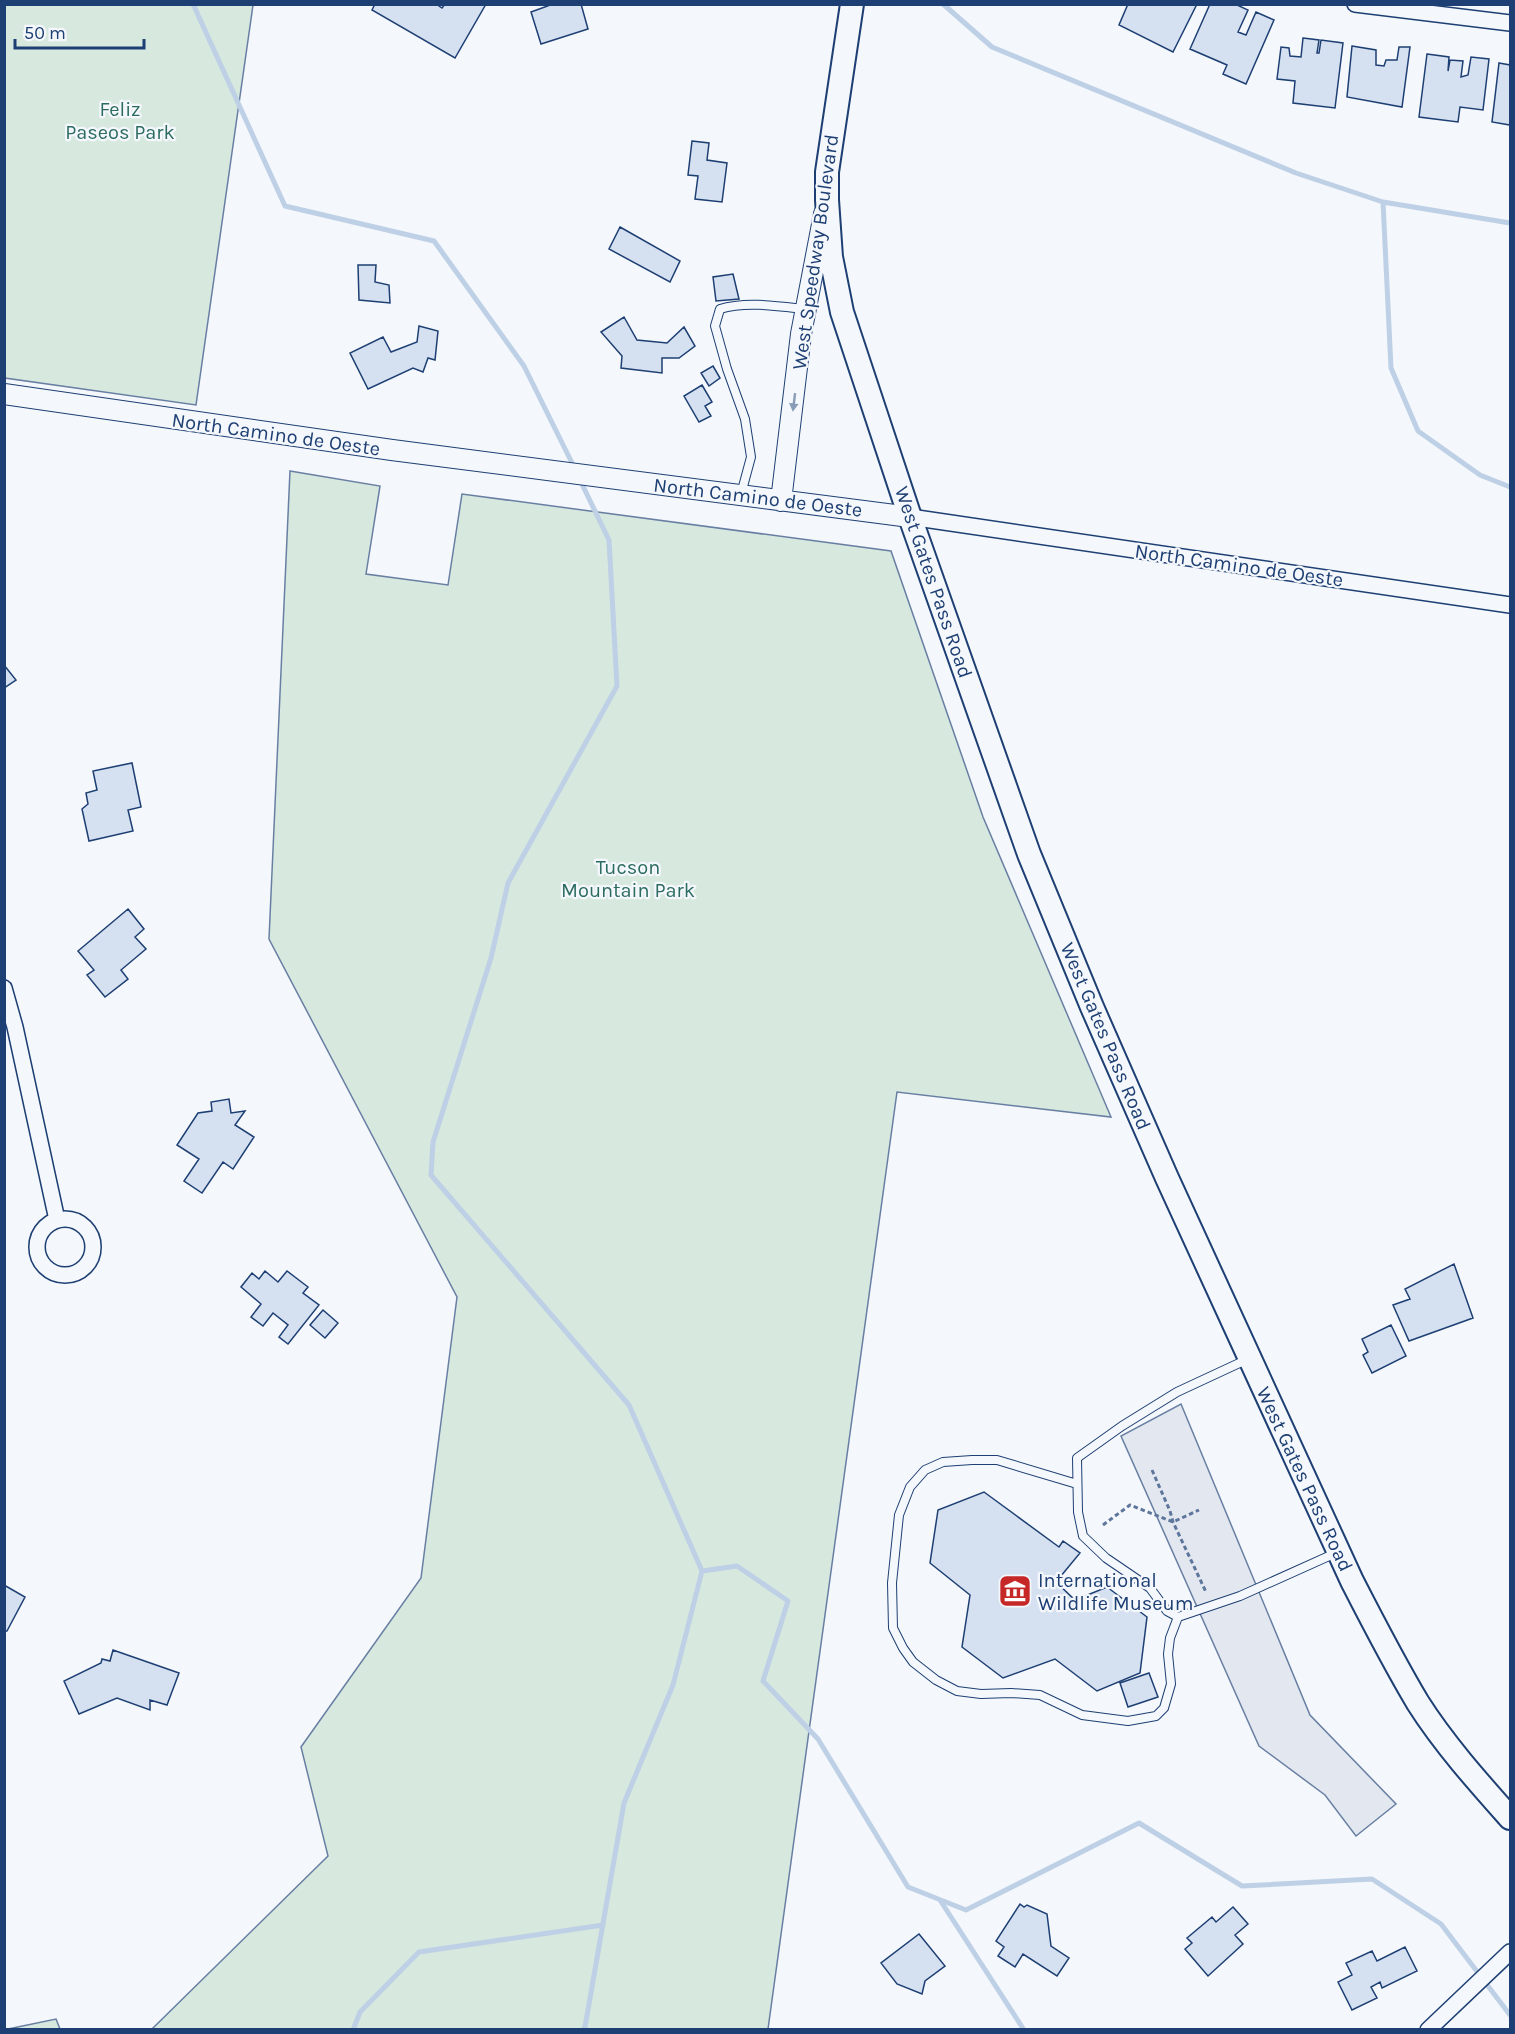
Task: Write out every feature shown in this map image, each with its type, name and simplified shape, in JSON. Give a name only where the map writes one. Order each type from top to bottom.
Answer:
[{"type":"main road","name":"West Speedway Boulevard","points":[[827,200],[827,172],[852,4]]},
{"type":"main road","name":"West Gates Pass Road","points":[[827,200],[831,257],[842,312],[910,517],[1029,854],[1092,1007],[1167,1178],[1338,1552],[1383,1643],[1439,1734],[1510,1818]]},
{"type":"street","points":[[1355,4],[1510,23]]},
{"type":"street","name":"West Speedway Boulevard","points":[[781,501],[805,309],[827,200]]},
{"type":"street","name":"North Camino de Oeste","points":[[4,394],[392,450],[910,517],[1510,605]]},
{"type":"street","points":[[4,988],[15,1027],[57,1220]]},
{"type":"street","points":[[1428,2030],[1510,1952]]},
{"type":"lane","points":[[740,495],[751,457],[745,419],[715,326],[720,309],[730,306],[780,306],[805,309]]},
{"type":"lane","points":[[1250,1359],[1177,1392],[1122,1426],[1077,1458],[1078,1512],[1083,1536],[1106,1558],[1149,1588],[1167,1611],[1178,1617],[1240,1596],[1338,1552]]},
{"type":"lane","points":[[1077,1484],[997,1460],[944,1462],[925,1470],[910,1487],[899,1515],[892,1583],[893,1628],[913,1662],[936,1680],[957,1691],[981,1694],[1040,1695],[1082,1715],[1128,1721],[1156,1716],[1164,1708],[1171,1684],[1168,1654],[1170,1638],[1178,1617]]},
{"type":"path","points":[[1152,1470],[1173,1522],[1206,1592]]},
{"type":"path","points":[[1103,1525],[1130,1505],[1173,1522],[1199,1510]]},
{"type":"green space","name":"Feliz Paseos Park","points":[[5,4],[253,5],[196,405],[5,378]]},
{"type":"green space","name":"Tucson Mountain Park","points":[[290,471],[380,486],[366,574],[448,585],[462,494],[891,551],[983,817],[1111,1117],[897,1092],[768,2029],[152,2029],[328,1856],[301,1747],[421,1578],[457,1297],[269,939]]},
{"type":"green space","points":[[56,2019],[60,2029],[8,2029]]},
{"type":"shaded area","points":[[1181,1404],[1310,1715],[1396,1804],[1356,1836],[1325,1795],[1259,1746],[1121,1436]]},
{"type":"building","points":[[375,4],[436,4],[442,8],[445,4],[486,4],[455,58],[372,10]]},
{"type":"building","points":[[553,4],[581,4],[588,29],[541,44],[531,12]]},
{"type":"building","points":[[1128,4],[1197,4],[1173,52],[1119,25]]},
{"type":"building","points":[[1210,4],[1235,4],[1248,10],[1238,32],[1246,35],[1256,12],[1274,20],[1246,84],[1223,74],[1227,65],[1190,49]]},
{"type":"building","points":[[1303,38],[1319,40],[1317,53],[1319,53],[1321,40],[1343,43],[1335,108],[1293,103],[1295,81],[1277,79],[1281,47],[1289,48],[1290,56],[1301,57]]},
{"type":"building","points":[[1352,46],[1376,50],[1376,65],[1384,66],[1386,60],[1397,60],[1399,47],[1410,47],[1402,107],[1347,97]]},
{"type":"building","points":[[1427,54],[1449,57],[1448,71],[1450,60],[1463,61],[1461,77],[1468,75],[1471,57],[1489,59],[1483,110],[1460,107],[1458,122],[1419,117]]},
{"type":"building","points":[[1499,63],[1510,65],[1510,125],[1492,122]]},
{"type":"building","points":[[692,141],[709,143],[707,160],[727,163],[722,202],[695,199],[698,176],[688,175]]},
{"type":"building","points":[[620,227],[680,261],[670,282],[609,249]]},
{"type":"building","points":[[358,265],[376,265],[375,282],[389,285],[390,303],[359,300]]},
{"type":"building","points":[[733,274],[739,299],[716,301],[713,277]]},
{"type":"building","points":[[624,317],[637,340],[667,343],[684,327],[695,346],[679,358],[662,358],[662,373],[621,368],[622,356],[601,332]]},
{"type":"building","points":[[419,326],[438,331],[435,360],[428,358],[423,372],[413,368],[368,389],[350,353],[383,337],[391,352],[417,342]]},
{"type":"building","points":[[713,366],[720,378],[709,386],[701,373]]},
{"type":"building","points":[[702,385],[712,402],[705,406],[711,416],[699,422],[684,396]]},
{"type":"building","points":[[4,665],[16,680],[4,688]]},
{"type":"building","points":[[132,763],[141,807],[128,810],[133,831],[89,841],[82,809],[88,804],[86,793],[97,790],[93,771]]},
{"type":"building","points":[[128,909],[144,929],[135,937],[146,949],[121,970],[128,979],[105,997],[87,975],[94,970],[78,951]]},
{"type":"building","points":[[229,1099],[231,1113],[245,1111],[235,1125],[254,1137],[233,1169],[223,1162],[202,1193],[184,1181],[199,1159],[177,1145],[198,1113],[212,1111],[211,1102]]},
{"type":"building","points":[[1454,1264],[1473,1318],[1409,1341],[1393,1305],[1410,1299],[1405,1289]]},
{"type":"building","points":[[265,1271],[278,1282],[287,1271],[308,1287],[303,1293],[319,1305],[288,1344],[279,1337],[288,1325],[273,1313],[263,1326],[251,1317],[261,1304],[241,1287],[252,1273],[259,1279]]},
{"type":"building","points":[[323,1310],[338,1323],[325,1338],[310,1325]]},
{"type":"building","points":[[1391,1325],[1406,1356],[1372,1373],[1363,1355],[1368,1352],[1362,1339]]},
{"type":"building","name":"International Wildlife Museum","points":[[984,1492],[1059,1547],[1063,1541],[1080,1553],[1056,1582],[1075,1600],[1107,1587],[1147,1617],[1140,1673],[1097,1691],[1055,1659],[1003,1678],[962,1647],[970,1595],[930,1563],[938,1510]]},
{"type":"building","points":[[4,1585],[25,1597],[7,1631],[4,1632]]},
{"type":"building","points":[[113,1650],[179,1673],[167,1705],[150,1700],[150,1710],[117,1698],[79,1714],[64,1681],[101,1663],[102,1659],[110,1661]]},
{"type":"building","points":[[1149,1673],[1158,1697],[1128,1707],[1120,1683]]},
{"type":"building","points":[[1020,1904],[1047,1914],[1051,1946],[1069,1958],[1057,1976],[1023,1954],[1015,1967],[998,1956],[1004,1947],[996,1941]]},
{"type":"building","points":[[1233,1907],[1248,1924],[1235,1935],[1243,1944],[1208,1976],[1185,1949],[1192,1943],[1187,1938],[1212,1917],[1216,1922]]},
{"type":"building","points":[[919,1934],[945,1966],[925,1981],[922,1994],[897,1984],[881,1963]]},
{"type":"building","points":[[1405,1947],[1417,1971],[1382,1988],[1380,1982],[1371,1987],[1377,1998],[1352,2010],[1338,1982],[1352,1975],[1346,1963],[1372,1951],[1377,1961]]},
{"type":"waterway","points":[[193,4],[285,206],[434,241],[524,366],[575,469]]},
{"type":"waterway","points":[[943,4],[992,47],[1296,173],[1383,202],[1510,223]]},
{"type":"waterway","points":[[1383,202],[1391,368],[1418,431],[1480,475],[1510,487]]},
{"type":"waterway","points":[[580,480],[609,540],[617,686],[508,883],[491,958],[433,1142],[431,1175],[629,1405],[702,1571],[673,1685],[624,1803],[583,2030]]},
{"type":"waterway","points":[[702,1571],[737,1566],[788,1601],[763,1681],[818,1739],[908,1887],[966,1910],[1139,1823],[1242,1886],[1372,1879],[1441,1924],[1510,2015]]},
{"type":"waterway","points":[[940,1900],[1024,2030]]},
{"type":"waterway","points":[[353,2030],[360,2012],[419,1952],[603,1925]]},
{"type":"place","name":"International Wildlife Museum","points":[[1015,1591]]}]
